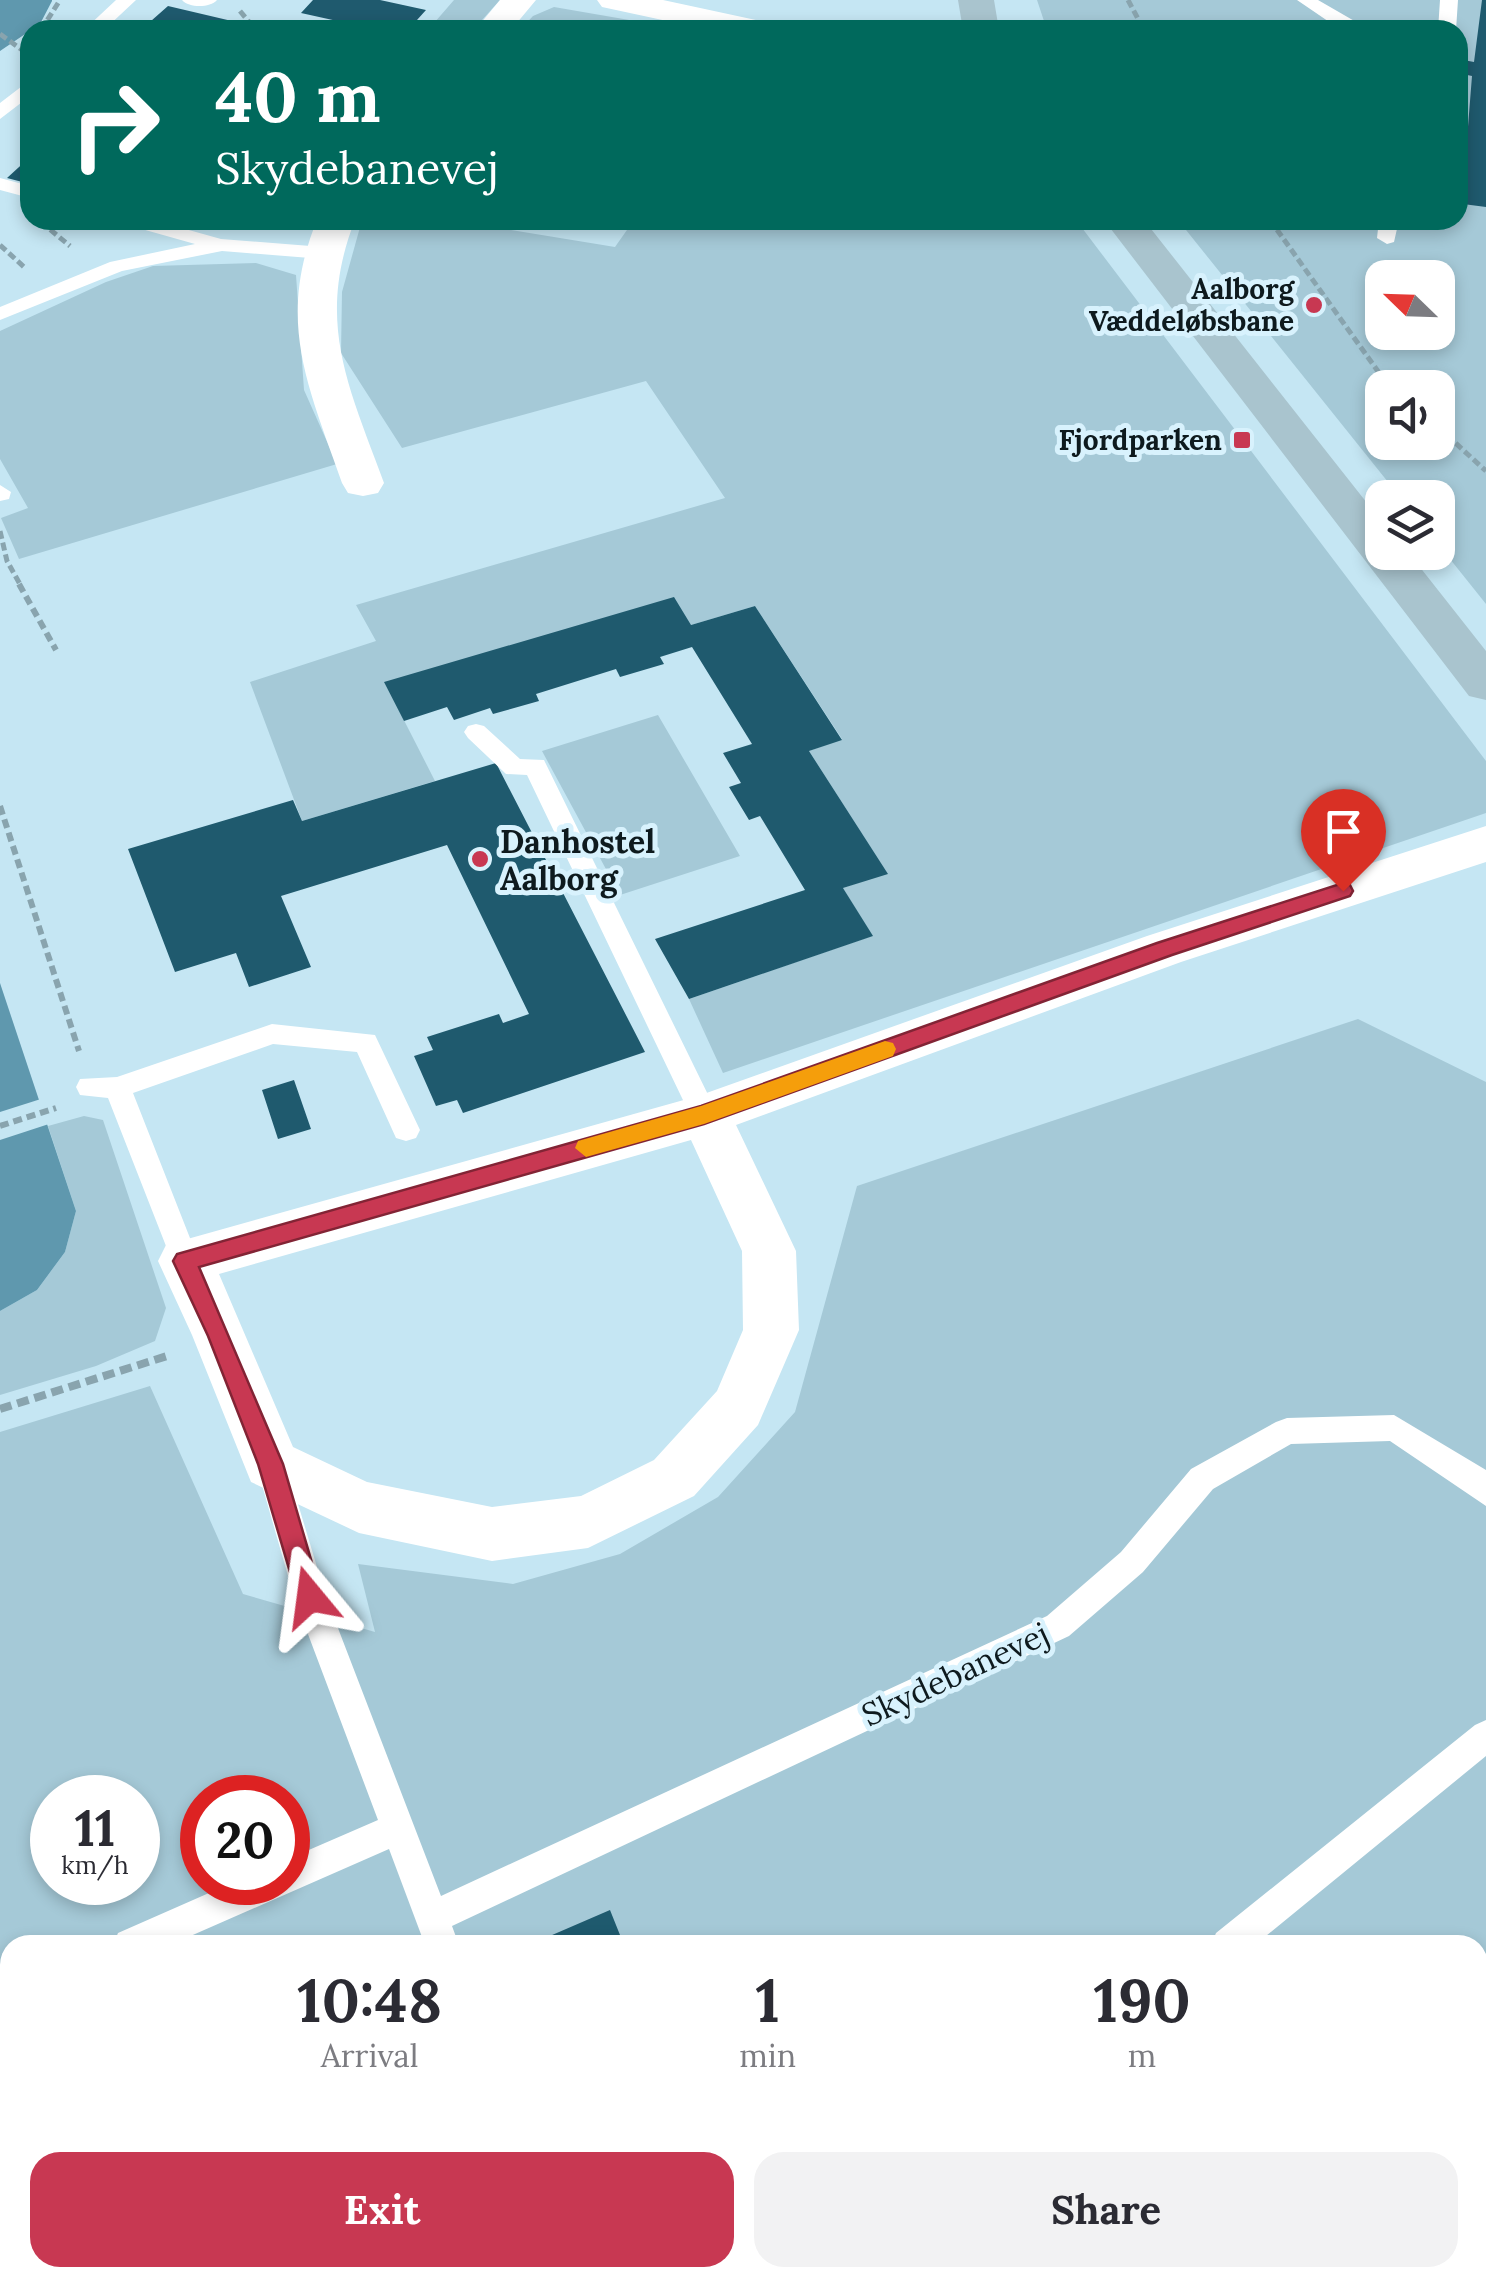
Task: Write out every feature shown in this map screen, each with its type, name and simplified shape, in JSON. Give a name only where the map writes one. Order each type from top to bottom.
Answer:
[{"type":"street","points":[[501,20],[520,0]]},
{"type":"street","points":[[614,0],[710,20]]},
{"type":"street","points":[[1132,230],[1365,529]]},
{"type":"street","points":[[329,237],[316,271],[316,350],[363,483]]},
{"type":"street","points":[[1397,570],[1486,684]]},
{"type":"street","points":[[185,1261],[704,1115],[1164,949],[1486,844]]},
{"type":"street","points":[[270,1464],[359,1507],[492,1534],[588,1522],[674,1478],[738,1407],[771,1330],[768,1251],[738,1178],[704,1115]]},
{"type":"street","name":"Skydebanevej","points":[[185,1261],[220,1336],[270,1464]]},
{"type":"lane","points":[[104,20],[127,0]]},
{"type":"lane","points":[[191,0],[208,0]]},
{"type":"lane","points":[[1306,0],[1337,20]]},
{"type":"lane","points":[[0,113],[20,95]]},
{"type":"lane","points":[[166,230],[222,246]]},
{"type":"lane","points":[[0,314],[117,266],[222,246],[329,237]]},
{"type":"lane","points":[[476,732],[515,768],[535,766],[704,1115]]},
{"type":"lane","points":[[185,1261],[104,1087],[272,1034],[366,1042],[406,1130]]},
{"type":"lane","name":"Skydebanevej","points":[[270,1464],[310,1597],[437,1931],[1058,1626],[1132,1562],[1202,1479],[1287,1431],[1394,1428],[1480,1483],[1486,1492]]},
{"type":"lane","points":[[1240,1935],[1486,1736]]},
{"type":"lane","points":[[310,1866],[396,1829]]},
{"type":"lane","points":[[163,1935],[226,1905]]},
{"type":"path","points":[[1277,230],[1377,370]]},
{"type":"path","points":[[0,246],[33,274]]},
{"type":"path","points":[[1455,443],[1486,471]]},
{"type":"path","points":[[0,531],[8,548],[7,561],[56,650]]},
{"type":"path","points":[[0,806],[104,1087]]},
{"type":"path","points":[[0,1126],[62,1106]]},
{"type":"path","points":[[0,1410],[117,1375],[220,1336]]},
{"type":"shaded area","points":[[0,0],[52,0],[42,20],[20,20],[20,38],[0,51]]},
{"type":"shaded area","points":[[454,0],[500,0],[482,20],[437,20]]},
{"type":"shaded area","name":"Aalborg Væddeløbsbane","points":[[1037,0],[1486,0],[1486,604],[1455,565],[1455,480],[1386,480],[1370,460],[1455,460],[1455,370],[1365,370],[1365,453],[1186,230],[1468,230],[1468,20],[1044,20]]},
{"type":"shaded area","points":[[554,7],[629,20],[529,20]]},
{"type":"shaded area","points":[[359,230],[512,230],[615,247],[627,230],[1084,230],[1486,761],[1486,813],[723,1073],[689,999],[872,936],[843,888],[887,873],[809,751],[842,739],[755,606],[691,625],[385,683],[435,781],[302,821],[250,682],[376,641],[356,605],[725,498],[646,381],[402,448],[341,353],[342,292]]},
{"type":"shaded area","points":[[256,263],[296,275],[304,390],[337,464],[19,559],[1,518],[28,508],[0,459],[0,331],[106,282],[153,266]]},
{"type":"shaded area","points":[[658,715],[740,856],[620,895],[542,751]]},
{"type":"shaded area","points":[[0,983],[76,1211],[65,1252],[37,1290],[0,1311]]},
{"type":"shaded area","points":[[1358,1019],[1486,1082],[1486,1935],[0,1935],[0,1432],[150,1386],[243,1594],[375,1632],[358,1564],[513,1584],[620,1554],[718,1497],[795,1412],[857,1186]]},
{"type":"shaded area","points":[[84,1116],[103,1120],[166,1308],[155,1341],[96,1366],[0,1395],[0,1311],[37,1290],[65,1252],[76,1211],[48,1126]]},
{"type":"pier","points":[[44,1098],[52,1123],[0,1140],[0,1112]]},
{"type":"building","points":[[313,0],[380,0],[426,10],[417,20],[333,20],[301,13]]},
{"type":"building","points":[[1482,0],[1486,0],[1486,207],[1468,205],[1472,76],[1468,75],[1468,61],[1474,62]]},
{"type":"building","points":[[168,6],[228,20],[152,20]]},
{"type":"building","points":[[20,166],[20,181],[7,178]]},
{"type":"building","points":[[674,597],[691,625],[755,606],[842,740],[809,751],[888,874],[843,888],[873,936],[689,999],[655,939],[805,890],[760,816],[749,820],[729,787],[741,783],[723,753],[752,744],[692,647],[660,657],[664,664],[620,677],[616,669],[536,694],[539,701],[493,714],[490,708],[454,720],[447,707],[404,721],[384,682]]},
{"type":"building","points":[[496,763],[645,1052],[463,1113],[457,1100],[436,1106],[414,1056],[433,1050],[427,1037],[499,1014],[503,1023],[529,1014],[447,845],[281,896],[311,967],[249,987],[236,953],[175,972],[128,849],[293,800],[302,821]]},
{"type":"building","points":[[294,1080],[311,1129],[278,1139],[262,1090]]},
{"type":"building","points":[[610,1910],[620,1935],[552,1935]]},
{"type":"slow traffic","points":[[586,1148],[704,1115],[885,1049]]},
{"type":"place","name":"Aalborg Væddeløbsbane","points":[[1314,305]]},
{"type":"place","name":"Fjordparken","points":[[1242,440]]},
{"type":"place","name":"Danhostel Aalborg","points":[[480,859]]},
{"type":"route","points":[[310,1597],[270,1464],[220,1336],[185,1261],[704,1115],[1164,949],[1343,891]]}]
